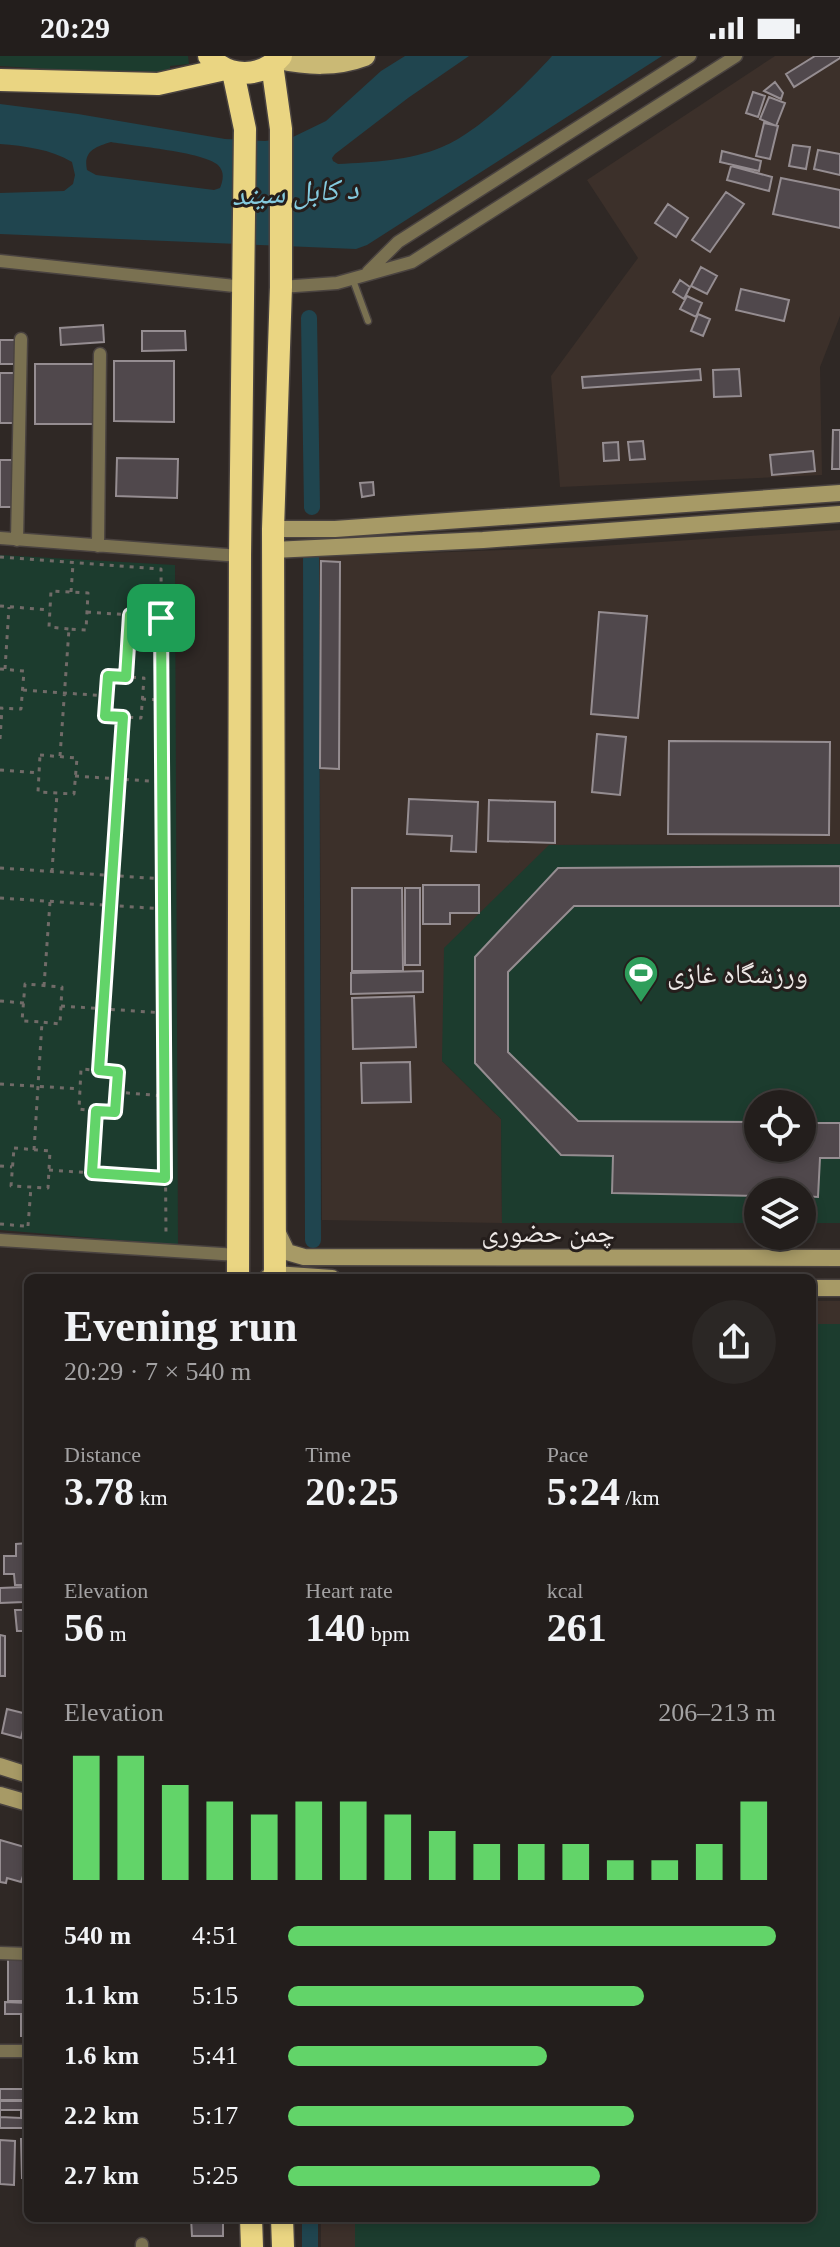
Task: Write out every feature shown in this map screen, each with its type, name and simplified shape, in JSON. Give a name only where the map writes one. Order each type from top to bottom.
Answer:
[{"type":"highway","points":[[0,80],[158,84],[222,66],[247,73],[260,71],[277,60],[281,129],[281,287],[273,539],[272,1274]]},
{"type":"highway","points":[[222,66],[245,129],[238,1274]]},
{"type":"highway","points":[[238,1111],[274,1094]]},
{"type":"highway","points":[[251,2222],[252,2247]]},
{"type":"highway","points":[[282,2222],[283,2247]]},
{"type":"main road","points":[[277,60],[319,65],[365,56]]},
{"type":"main road","points":[[273,539],[335,529],[840,493]]},
{"type":"main road","points":[[273,539],[483,540],[840,514]]},
{"type":"main road","name":"چمن حضوری","points":[[274,1224],[287,1252],[304,1257],[840,1258]]},
{"type":"main road","points":[[816,1288],[840,1288]]},
{"type":"main road","points":[[0,1766],[24,1774]]},
{"type":"main road","points":[[0,1795],[24,1802]]},
{"type":"street","points":[[366,275],[398,242],[690,56]]},
{"type":"street","points":[[281,287],[353,280],[412,262],[736,56]]},
{"type":"street","points":[[0,261],[244,287]]},
{"type":"street","points":[[17,540],[21,339]]},
{"type":"street","points":[[98,546],[100,354]]},
{"type":"street","points":[[0,538],[240,556]]},
{"type":"street","points":[[0,1240],[238,1255]]},
{"type":"street","points":[[0,1953],[24,1954]]},
{"type":"street","points":[[0,2051],[24,2051]]},
{"type":"lane","points":[[353,280],[368,321]]},
{"type":"path","points":[[0,557],[161,569],[166,1237]]},
{"type":"path","points":[[71,592],[73,562]]},
{"type":"path","points":[[51,591],[71,592],[88,593],[86,630],[49,627],[51,591]]},
{"type":"path","points":[[0,606],[50,610]]},
{"type":"path","points":[[0,739],[1,708],[21,709],[23,690],[24,671],[2,669],[9,607]]},
{"type":"path","points":[[87,612],[161,618]]},
{"type":"path","points":[[126,677],[130,615]]},
{"type":"path","points":[[60,756],[69,629]]},
{"type":"path","points":[[108,676],[126,677],[144,678],[141,718],[105,716],[108,676]]},
{"type":"path","points":[[23,690],[106,696]]},
{"type":"path","points":[[142,699],[162,700]]},
{"type":"path","points":[[99,1070],[123,717]]},
{"type":"path","points":[[40,755],[77,758],[74,794],[38,792],[39,773],[40,755]]},
{"type":"path","points":[[0,770],[39,773]]},
{"type":"path","points":[[75,776],[163,782]]},
{"type":"path","points":[[52,872],[57,793]]},
{"type":"path","points":[[0,868],[163,879]]},
{"type":"path","points":[[0,898],[164,909]]},
{"type":"path","points":[[44,986],[50,901]]},
{"type":"path","points":[[25,984],[44,986],[62,987],[60,1024],[22,1021],[25,984]]},
{"type":"path","points":[[0,1001],[24,1003]]},
{"type":"path","points":[[61,1006],[164,1013]]},
{"type":"path","points":[[34,1150],[42,1022]]},
{"type":"path","points":[[81,1069],[99,1070],[118,1072],[115,1112],[79,1109],[81,1069]]},
{"type":"path","points":[[0,1084],[80,1089]]},
{"type":"path","points":[[116,1092],[165,1096]]},
{"type":"path","points":[[92,1173],[96,1111]]},
{"type":"path","points":[[14,1148],[50,1151],[48,1188],[11,1186],[13,1167],[14,1148]]},
{"type":"path","points":[[0,1166],[13,1167]]},
{"type":"path","points":[[49,1170],[165,1178]]},
{"type":"path","points":[[28,1226],[31,1187]]},
{"type":"shaded area","points":[[775,56],[840,56],[840,316],[820,367],[822,475],[560,487],[551,376],[638,258],[587,180]]},
{"type":"shaded area","points":[[840,530],[840,844],[550,845],[442,1061],[501,1119],[502,1223],[322,1220],[319,557],[586,547]]},
{"type":"shaded area","points":[[816,1301],[840,1301],[840,1324],[816,1324]]},
{"type":"shaded area","points":[[321,2222],[355,2222],[355,2247],[321,2247]]},
{"type":"green space","points":[[0,56],[188,56],[189,64],[170,66],[171,77],[0,66]]},
{"type":"green space","points":[[0,555],[175,565],[178,1245],[0,1230]]},
{"type":"green space","name":"ورزشگاه غازی","points":[[840,844],[840,1223],[816,1223],[816,1178],[744,1178],[744,1223],[502,1223],[501,1119],[442,1061],[444,948],[549,845]]},
{"type":"green space","points":[[816,1324],[840,1324],[840,2247],[355,2247],[355,2222],[816,2222]]},
{"type":"water","name":"د کابل سيند","points":[[405,56],[469,56],[335,154],[332,158],[338,164],[404,158],[429,152],[456,140],[500,107],[552,56],[662,56],[367,245],[356,249],[0,234],[0,193],[64,191],[73,184],[75,175],[72,162],[55,154],[0,144],[0,104],[225,139],[265,141],[293,137],[326,121],[381,71]],"holes":[[[111,142],[210,160],[222,170],[220,188],[214,190],[96,175],[87,170],[89,154]]]},
{"type":"building","points":[[815,56],[840,58],[794,87],[786,74]]},
{"type":"building","points":[[775,82],[783,93],[781,99],[764,91]]},
{"type":"building","points":[[753,92],[765,96],[758,117],[746,113]]},
{"type":"building","points":[[769,97],[785,103],[776,126],[760,119]]},
{"type":"building","points":[[764,123],[778,126],[770,159],[756,156]]},
{"type":"building","points":[[793,145],[810,147],[806,169],[789,166]]},
{"type":"building","points":[[818,150],[840,154],[840,175],[814,169]]},
{"type":"building","points":[[722,151],[761,161],[759,171],[720,162]]},
{"type":"building","points":[[731,166],[772,177],[769,191],[727,180]]},
{"type":"building","points":[[781,178],[840,190],[840,228],[773,214]]},
{"type":"building","points":[[726,192],[744,204],[710,252],[692,240]]},
{"type":"building","points":[[668,204],[688,218],[676,237],[655,223]]},
{"type":"building","points":[[701,267],[717,276],[707,294],[691,286]]},
{"type":"building","points":[[680,280],[690,287],[684,299],[673,292]]},
{"type":"building","points":[[741,289],[789,300],[784,321],[736,310]]},
{"type":"building","points":[[687,296],[702,303],[696,317],[680,309]]},
{"type":"building","points":[[698,314],[710,319],[703,336],[691,331]]},
{"type":"building","points":[[103,325],[104,342],[61,345],[60,328]]},
{"type":"building","points":[[142,331],[185,331],[186,350],[142,351]]},
{"type":"building","points":[[0,340],[18,340],[19,364],[0,364]]},
{"type":"building","points":[[114,361],[174,361],[174,422],[114,421]]},
{"type":"building","points":[[35,364],[95,364],[94,424],[35,424]]},
{"type":"building","points":[[700,369],[701,380],[583,388],[582,377]]},
{"type":"building","points":[[739,369],[741,396],[714,397],[713,370]]},
{"type":"building","points":[[0,373],[18,373],[17,423],[0,423]]},
{"type":"building","points":[[833,430],[840,430],[840,469],[832,469]]},
{"type":"building","points":[[643,441],[645,459],[630,460],[628,442]]},
{"type":"building","points":[[618,442],[619,460],[604,461],[603,443]]},
{"type":"building","points":[[813,451],[815,471],[772,475],[770,455]]},
{"type":"building","points":[[117,458],[178,459],[177,498],[116,496]]},
{"type":"building","points":[[0,460],[12,460],[12,507],[0,507]]},
{"type":"building","points":[[373,482],[374,495],[362,497],[360,483]]},
{"type":"building","points":[[321,561],[340,562],[339,769],[320,768]]},
{"type":"building","points":[[599,612],[647,616],[638,718],[591,714]]},
{"type":"building","points":[[597,734],[626,737],[620,795],[592,792]]},
{"type":"building","points":[[669,741],[830,742],[829,835],[668,834]]},
{"type":"building","points":[[409,799],[478,802],[476,852],[451,851],[452,836],[407,834]]},
{"type":"building","points":[[489,800],[555,802],[555,843],[488,841]]},
{"type":"building","points":[[840,866],[840,906],[574,906],[508,972],[508,1052],[578,1121],[744,1122],[744,1162],[816,1162],[816,1123],[840,1123],[840,1158],[820,1158],[818,1197],[816,1178],[744,1178],[744,1196],[612,1193],[613,1156],[561,1155],[475,1063],[475,957],[558,868]]},
{"type":"building","points":[[423,885],[479,885],[479,913],[450,913],[450,924],[423,924]]},
{"type":"building","points":[[352,888],[402,888],[403,971],[352,971]]},
{"type":"building","points":[[405,888],[420,888],[420,965],[405,965]]},
{"type":"building","points":[[423,971],[423,992],[351,994],[351,973]]},
{"type":"building","points":[[414,996],[416,1047],[353,1049],[352,998]]},
{"type":"building","points":[[410,1062],[411,1102],[362,1103],[361,1063]]},
{"type":"building","points":[[24,1543],[24,1585],[15,1585],[14,1574],[4,1574],[4,1556],[16,1556],[16,1544]]},
{"type":"building","points":[[23,1587],[24,1602],[0,1603],[0,1588]]},
{"type":"building","points":[[15,1610],[24,1610],[24,1631],[17,1631]]},
{"type":"building","points":[[0,1635],[5,1636],[5,1676],[0,1676]]},
{"type":"building","points":[[7,1709],[24,1713],[21,1738],[2,1733]]},
{"type":"building","points":[[0,1840],[24,1847],[21,1882],[7,1878],[6,1883],[0,1882]]},
{"type":"building","points":[[8,1959],[24,1959],[24,2001],[8,2001]]},
{"type":"building","points":[[5,2002],[24,2003],[24,2036],[21,2036],[21,2014],[5,2014]]},
{"type":"building","points":[[0,2089],[24,2089],[24,2100],[0,2100]]},
{"type":"building","points":[[0,2101],[24,2101],[24,2128],[0,2128],[0,2117],[21,2118],[21,2110],[0,2110]]},
{"type":"building","points":[[21,2139],[24,2139],[24,2178]]},
{"type":"building","points":[[0,2140],[15,2141],[14,2185],[0,2184]]},
{"type":"building","points":[[191,2222],[223,2222],[223,2236],[192,2236]]},
{"type":"waterway","points":[[309,318],[312,507]]},
{"type":"waterway","points":[[311,554],[313,1240]]},
{"type":"waterway","points":[[310,2222],[310,2247]]},
{"type":"place","name":"ورزشگاه غازی","points":[[641,1004]]},
{"type":"route","points":[[130,615],[161,618],[165,1178],[92,1173],[96,1111],[115,1112],[118,1072],[99,1070],[123,717],[105,716],[108,676],[126,677],[130,615]]}]
